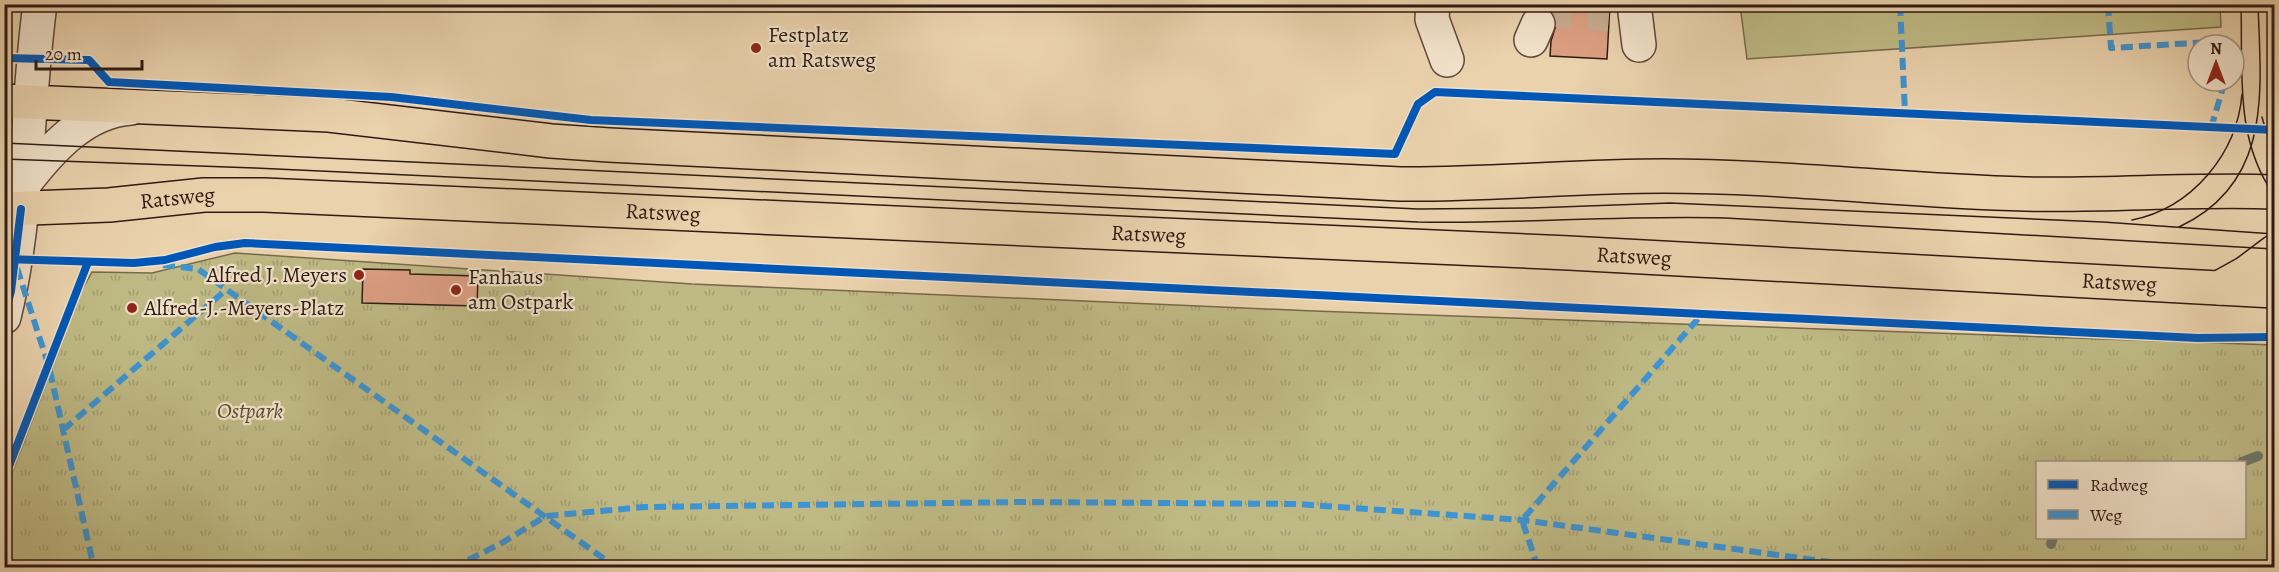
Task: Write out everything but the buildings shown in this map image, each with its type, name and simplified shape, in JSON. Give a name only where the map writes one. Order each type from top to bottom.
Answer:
[{"type":"main road","points":[[22,108],[160,106],[329,115],[586,143],[1400,184],[1448,185],[1684,176],[2025,194],[2274,192]]},
{"type":"main road","name":"Ratsweg","points":[[14,191],[108,205],[204,195],[264,195],[1569,253],[2274,291]]},
{"type":"main road","points":[[2219,288],[2246,273],[2274,252]]},
{"type":"street","points":[[4,316],[11,291],[14,191],[22,108],[40,4]]},
{"type":"street","points":[[1433,4],[1432,19],[1447,60]]},
{"type":"street","points":[[14,191],[57,145],[91,120],[123,108],[160,106]]},
{"type":"green space","points":[[1740,5],[2220,5],[2221,27],[1747,59]]},
{"type":"green space","name":"Ostpark","points":[[235,253],[692,284],[1314,311],[2274,345],[2274,567],[5,568],[4,494],[82,290],[92,272],[152,273]]},
{"type":"waterway","points":[[2245,461],[2258,456]]},
{"type":"waterway","points":[[2051,544],[2053,539]]},
{"type":"tunnel","points":[[1539,9],[1609,15]]},
{"type":"tram line","points":[[2241,4],[2243,103],[2247,127],[2252,151],[2274,195]]},
{"type":"tram line","points":[[2179,227],[2210,208],[2231,186],[2246,160],[2255,132],[2259,101],[2258,4]]},
{"type":"tram line","points":[[2132,220],[2154,214],[2174,204],[2208,175],[2221,157],[2231,137],[2242,94]]},
{"type":"tram line","points":[[2262,117],[2274,159]]},
{"type":"tram line","points":[[4,143],[1418,209],[1670,203],[2103,222],[2274,234]]},
{"type":"tram line","points":[[4,159],[255,168],[1418,222],[1725,218],[2274,249]]},
{"type":"marked path","points":[[1900,4],[1905,113]]},
{"type":"marked path","points":[[2108,4],[2111,48],[2186,43]]},
{"type":"marked path","points":[[2211,128],[2221,93]]},
{"type":"marked path","points":[[163,265],[198,269],[617,568]]},
{"type":"marked path","points":[[17,268],[49,367],[94,568]]},
{"type":"marked path","points":[[63,430],[227,289]]},
{"type":"marked path","points":[[1538,568],[1522,520],[1703,313]]},
{"type":"marked path","points":[[452,568],[500,544],[546,516],[645,507],[1023,502],[1297,504],[1522,520],[1873,568]]},
{"type":"cycle path","points":[[4,58],[89,60],[109,82],[391,97],[591,120],[1395,154],[1418,104],[1435,92],[2274,130]]},
{"type":"cycle path","points":[[4,317],[11,291],[21,209]]},
{"type":"cycle path","points":[[4,259],[134,263],[165,260],[215,247],[245,243],[2198,338],[2274,337]]},
{"type":"cycle path","points":[[4,479],[88,262]]},
{"type":"place","name":"Festplatz am Ratsweg","points":[[756,48]]},
{"type":"place","name":"Alfred J. Meyers","points":[[359,275]]},
{"type":"place","name":"Fanhaus am Ostpark","points":[[456,290]]},
{"type":"place","name":"Alfred-J.-Meyers-Platz","points":[[132,308]]}]
